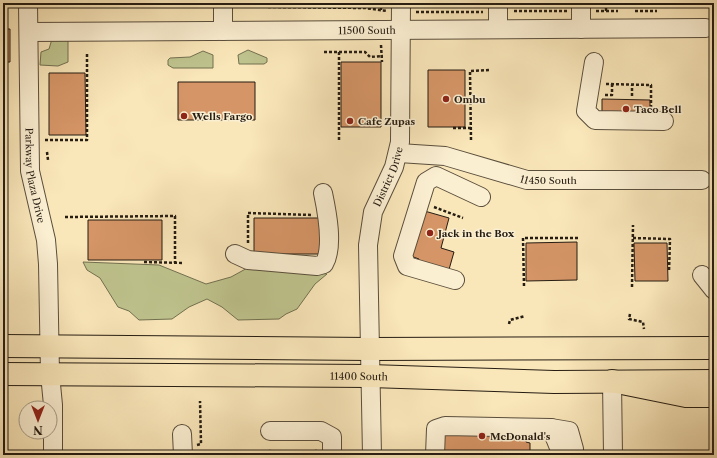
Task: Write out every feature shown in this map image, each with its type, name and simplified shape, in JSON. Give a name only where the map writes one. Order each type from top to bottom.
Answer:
[{"type":"main road","points":[[3,346],[369,349],[714,348]]},
{"type":"main road","name":"11400 South","points":[[3,374],[370,376],[554,382],[714,381]]},
{"type":"main road","points":[[612,381],[686,396],[714,396]]},
{"type":"street","name":"Parkway Plaza Drive","points":[[28,3],[30,171],[46,240],[50,374],[53,405],[53,455]]},
{"type":"street","points":[[223,3],[223,31]]},
{"type":"street","points":[[498,3],[498,29]]},
{"type":"street","name":"District Drive","points":[[372,455],[369,349],[370,228],[373,212],[399,153],[401,128],[401,30],[394,7]]},
{"type":"street","points":[[581,29],[587,7]]},
{"type":"street","name":"11500 South","points":[[29,32],[706,28]]},
{"type":"street","points":[[594,62],[586,111],[596,120],[664,121]]},
{"type":"street","name":"11450 South","points":[[399,153],[445,156],[527,180],[702,180]]},
{"type":"street","points":[[455,280],[407,266],[403,256],[423,190],[426,182],[436,176],[482,197]]},
{"type":"street","points":[[242,249],[248,260],[321,266],[327,259],[328,252],[328,215],[323,193]]},
{"type":"street","points":[[702,275],[714,290]]},
{"type":"street","points":[[612,381],[613,455]]},
{"type":"street","points":[[435,455],[436,429],[445,426],[551,428],[569,431],[574,448],[573,455]]},
{"type":"street","points":[[551,428],[562,455]]},
{"type":"street","points":[[270,431],[321,431],[332,437],[327,450]]},
{"type":"path","points":[[381,3],[381,10]]},
{"type":"path","points":[[606,3],[606,11]]},
{"type":"path","points":[[268,7],[365,8],[381,10],[394,7]]},
{"type":"path","points":[[587,7],[606,11],[618,11]]},
{"type":"path","points":[[635,11],[658,11]]},
{"type":"path","points":[[380,39],[383,56],[382,62]]},
{"type":"path","points":[[324,52],[365,52],[370,57],[383,56]]},
{"type":"path","points":[[339,52],[339,142]]},
{"type":"path","points":[[45,140],[87,140],[87,54]]},
{"type":"path","points":[[471,140],[470,71],[489,70]]},
{"type":"path","points":[[604,84],[651,85],[651,109]]},
{"type":"path","points":[[632,85],[632,96]]},
{"type":"path","points":[[453,128],[471,128]]},
{"type":"path","points":[[436,202],[434,207],[463,218]]},
{"type":"path","points":[[242,249],[248,214],[328,215]]},
{"type":"path","points":[[65,217],[175,216],[175,263]]},
{"type":"path","points":[[632,287],[633,225]]},
{"type":"path","points":[[524,286],[523,238],[579,238]]},
{"type":"path","points":[[633,238],[670,239],[669,272]]},
{"type":"path","points":[[144,262],[184,263]]},
{"type":"path","points":[[630,314],[630,319],[643,322],[644,329]]},
{"type":"path","points":[[509,324],[510,320],[525,316]]},
{"type":"path","points":[[187,445],[201,444],[200,401]]},
{"type":"path","points":[[269,451],[292,454],[327,450]]},
{"type":"green space","points":[[52,39],[68,39],[68,62],[58,66],[40,65],[41,52],[49,49]]},
{"type":"green space","points":[[248,50],[267,58],[267,62],[264,64],[239,64],[238,55]]},
{"type":"green space","points":[[203,51],[213,55],[213,68],[173,68],[168,65],[168,60],[170,58],[190,57]]},
{"type":"green space","points":[[83,262],[159,265],[206,284],[231,277],[251,266],[327,274],[315,284],[297,309],[279,319],[238,320],[222,307],[207,299],[189,307],[172,319],[139,320],[129,311],[118,307],[100,278],[87,270]]},
{"type":"building","points":[[3,29],[10,29],[10,62],[3,62]]},
{"type":"building","points":[[341,62],[381,62],[381,127],[341,127]]},
{"type":"building","name":"Ombu","points":[[428,70],[465,70],[465,127],[428,127]]},
{"type":"building","points":[[49,73],[85,73],[86,135],[49,135]]},
{"type":"building","points":[[178,82],[255,82],[255,120],[178,120]]},
{"type":"building","name":"Taco Bell","points":[[602,99],[650,100],[650,119],[602,118]]},
{"type":"building","name":"Jack in the Box","points":[[421,210],[449,218],[441,248],[454,252],[448,273],[418,261],[419,259],[408,255]]},
{"type":"building","points":[[254,218],[323,218],[323,254],[254,254]]},
{"type":"building","points":[[88,220],[162,220],[162,260],[88,260]]},
{"type":"building","points":[[577,242],[577,280],[526,281],[526,243]]},
{"type":"building","points":[[634,243],[667,243],[668,281],[635,281]]},
{"type":"building","name":"McDonald's","points":[[438,429],[526,430],[526,442],[530,443],[530,455],[439,455]]},
{"type":"place","name":"Ombu","points":[[446,99]]},
{"type":"place","name":"Taco Bell","points":[[626,109]]},
{"type":"place","name":"Wells Fargo","points":[[184,116]]},
{"type":"place","name":"Cafe Zupas","points":[[350,121]]},
{"type":"place","name":"Jack in the Box","points":[[430,233]]},
{"type":"place","name":"McDonald's","points":[[482,436]]}]
